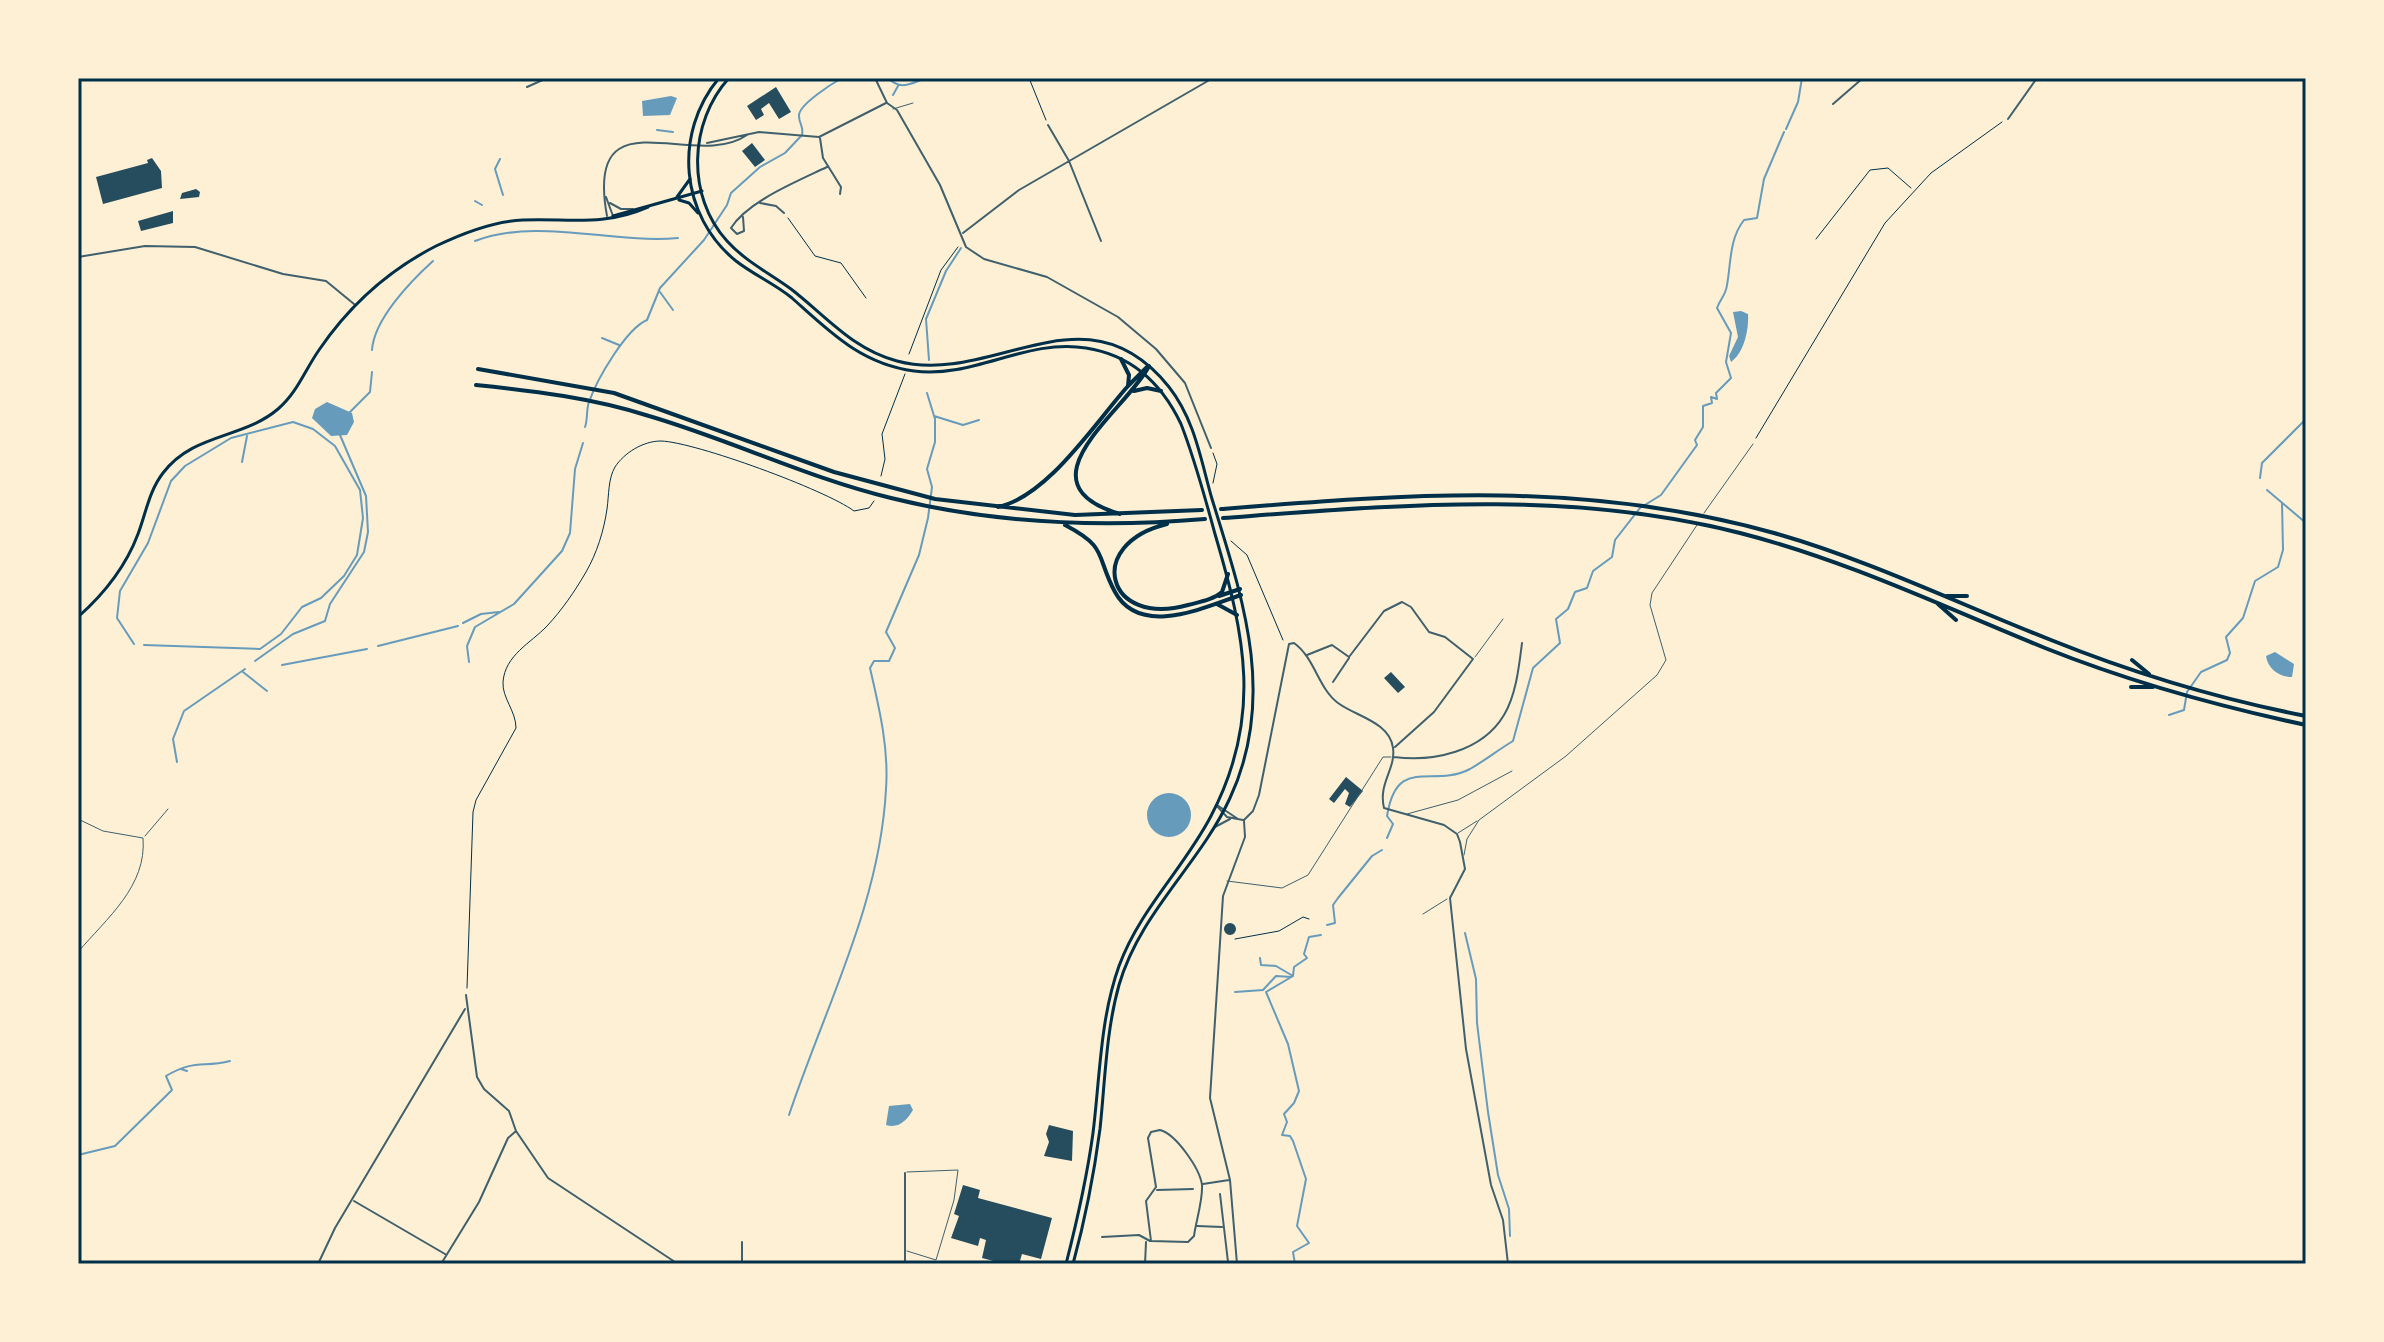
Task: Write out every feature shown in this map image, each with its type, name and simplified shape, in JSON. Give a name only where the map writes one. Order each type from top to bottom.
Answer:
[{"type":"highway","points":[[1121,359],[1127,369],[1128,386]]},
{"type":"highway","points":[[993,508],[1014,503],[1036,490],[1149,366]]},
{"type":"highway","points":[[478,369],[614,393],[863,481],[984,507],[1126,515],[1202,510]]},
{"type":"highway","points":[[1126,515],[1092,502],[1080,486],[1076,471],[1086,442],[1131,391],[1143,372]]},
{"type":"highway","points":[[476,385],[611,405],[711,436],[861,490],[982,516],[1063,524],[1205,519]]},
{"type":"highway","points":[[1131,391],[1147,388],[1161,391]]},
{"type":"highway","points":[[1221,509],[1445,493],[1549,495],[1633,504],[1716,519],[1811,544],[2150,676],[2306,716]]},
{"type":"highway","points":[[1223,518],[1445,502],[1544,503],[1710,526],[1829,559],[2047,648],[2155,687],[2306,725]]},
{"type":"highway","points":[[1177,521],[1145,529],[1122,547],[1116,572],[1122,592],[1138,607],[1157,612],[1232,595]]},
{"type":"highway","points":[[1063,524],[1094,543],[1115,592],[1139,614],[1161,617],[1215,603],[1240,592]]},
{"type":"highway","points":[[1218,596],[1228,574]]},
{"type":"highway","points":[[1943,596],[1967,596]]},
{"type":"highway","points":[[1936,602],[1956,620]]},
{"type":"highway","points":[[1215,603],[1237,615]]},
{"type":"highway","points":[[2132,660],[2150,676]]},
{"type":"highway","points":[[2131,687],[2155,687]]},
{"type":"main road","points":[[701,217],[690,179],[688,150],[696,116],[719,78]]},
{"type":"main road","points":[[729,78],[712,101],[697,151],[708,213],[723,237],[848,340],[896,361],[923,366],[969,362],[1034,342],[1082,339],[1116,348],[1149,366],[1174,394],[1191,426],[1226,536],[1252,645],[1254,708],[1243,763],[1214,828],[1138,938],[1119,985],[1099,1136],[1073,1264]]},
{"type":"main road","points":[[675,200],[690,179]]},
{"type":"main road","points":[[78,617],[109,584],[130,552],[154,487],[169,465],[197,444],[253,424],[279,409],[325,341],[355,305],[404,264],[473,231],[523,220],[580,223],[702,191]]},
{"type":"main road","points":[[675,200],[689,203],[717,243],[737,262],[790,296],[843,345],[871,360],[895,368],[939,373],[971,369],[1063,346],[1086,348],[1121,359],[1143,372],[1161,391],[1181,424],[1228,574],[1245,663],[1245,706],[1235,756],[1216,805],[1199,836],[1139,923],[1119,967],[1103,1037],[1093,1135],[1066,1264]]},
{"type":"main road","points":[[610,217],[648,207]]},
{"type":"street","points":[[527,87],[547,78]]},
{"type":"street","points":[[875,78],[887,103],[897,110],[940,185],[962,233],[963,243],[984,259],[1024,268],[1078,293],[1118,317],[1156,349],[1185,383],[1211,448]]},
{"type":"street","points":[[962,233],[1019,190],[1213,78]]},
{"type":"street","points":[[1833,104],[1863,78]]},
{"type":"street","points":[[2008,119],[2037,78]]},
{"type":"street","points":[[703,144],[747,135],[819,137],[887,103]]},
{"type":"street","points":[[1048,125],[1069,161],[1101,241]]},
{"type":"street","points":[[610,217],[604,176],[608,163],[629,144],[643,141],[726,144],[747,135]]},
{"type":"street","points":[[819,137],[827,167],[841,187],[840,194]]},
{"type":"street","points":[[743,217],[759,203],[827,167]]},
{"type":"street","points":[[605,196],[621,209],[633,209]]},
{"type":"street","points":[[610,203],[610,217]]},
{"type":"street","points":[[759,203],[772,205],[784,213]]},
{"type":"street","points":[[78,257],[145,246],[195,247],[283,274],[326,281],[355,305]]},
{"type":"street","points":[[1333,682],[1384,611],[1402,602],[1411,607],[1429,632],[1445,637],[1473,659],[1434,712],[1394,748],[1383,785],[1385,809],[1391,813],[1444,825],[1457,834],[1465,869],[1450,898],[1466,1049],[1491,1185],[1503,1220],[1508,1264]]},
{"type":"street","points":[[1237,1264],[1230,1180],[1210,1098],[1221,915],[1227,881],[1245,837],[1244,820],[1253,811],[1259,795],[1289,644],[1294,643],[1306,655],[1331,697],[1376,723],[1394,748]]},
{"type":"street","points":[[1393,757],[1439,759],[1498,724],[1509,705],[1522,643]]},
{"type":"street","points":[[1306,655],[1332,645],[1349,657]]},
{"type":"street","points":[[1216,805],[1232,819]]},
{"type":"street","points":[[1223,811],[1239,819]]},
{"type":"street","points":[[1214,828],[1232,819],[1244,820]]},
{"type":"street","points":[[466,995],[477,1077],[484,1089],[509,1111],[516,1131],[548,1178],[678,1264]]},
{"type":"street","points":[[318,1264],[326,1243],[466,1008]]},
{"type":"street","points":[[441,1264],[479,1202],[508,1138],[516,1131]]},
{"type":"street","points":[[1102,1237],[1139,1235],[1149,1241],[1188,1242],[1193,1239],[1202,1184],[1191,1162],[1168,1133],[1153,1131],[1148,1142],[1156,1190]]},
{"type":"street","points":[[905,1173],[905,1264]]},
{"type":"street","points":[[1202,1184],[1230,1180]]},
{"type":"street","points":[[1145,1264],[1149,1241],[1146,1201],[1156,1190],[1193,1189]]},
{"type":"street","points":[[1220,1194],[1228,1262]]},
{"type":"street","points":[[353,1201],[447,1255]]},
{"type":"street","points":[[1195,1226],[1224,1227]]},
{"type":"street","points":[[742,1242],[742,1264]]},
{"type":"lane","points":[[893,109],[913,103]]},
{"type":"lane","points":[[1457,834],[1566,756],[1657,675],[1666,660],[1650,605],[1656,583],[1753,444]]},
{"type":"lane","points":[[1473,659],[1503,619]]},
{"type":"lane","points":[[1227,881],[1282,888],[1308,875],[1338,823],[1365,790],[1377,764],[1383,757],[1393,757]]},
{"type":"lane","points":[[1401,815],[1458,800],[1512,771]]},
{"type":"lane","points":[[78,952],[135,885],[140,873],[143,838],[168,809]]},
{"type":"lane","points":[[78,819],[103,831],[143,838]]},
{"type":"lane","points":[[1463,858],[1467,839],[1479,820]]},
{"type":"lane","points":[[1423,914],[1450,898]]},
{"type":"lane","points":[[905,1173],[958,1170],[954,1200],[936,1260],[905,1250]]},
{"type":"lane","points":[[740,1234],[742,1242]]},
{"type":"path","points":[[1029,78],[1035,102],[1048,125]]},
{"type":"path","points":[[1753,444],[1866,248],[1913,190],[2008,119]]},
{"type":"path","points":[[1816,239],[1870,170],[1888,168],[1913,190]]},
{"type":"path","points":[[784,213],[815,256],[841,263],[866,298]]},
{"type":"path","points":[[909,355],[941,270],[963,243]]},
{"type":"path","points":[[881,478],[885,459],[882,434],[905,374]]},
{"type":"path","points":[[466,995],[473,812],[476,800],[516,728],[516,718],[505,692],[506,673],[514,655],[547,625],[589,566],[602,531],[611,476],[631,450],[663,441],[769,473],[854,511],[869,508],[874,501]]},
{"type":"path","points":[[1211,448],[1217,464],[1213,487]]},
{"type":"path","points":[[1226,536],[1247,555],[1283,641],[1289,644]]},
{"type":"path","points":[[1235,939],[1279,931],[1303,917],[1309,919]]},
{"type":"water","points":[[671,96],[677,98],[670,115],[643,116],[642,101]]},
{"type":"water","points":[[1733,312],[1748,314],[1746,334],[1739,353],[1731,362],[1729,356],[1738,337]]},
{"type":"water","points":[[327,402],[352,413],[354,422],[347,435],[331,436],[312,418],[315,409]]},
{"type":"water","points":[[2275,652],[2294,664],[2292,677],[2279,674],[2269,665],[2266,656]]},
{"type":"water","points":[[1169,793],[1184,800],[1191,815],[1184,830],[1169,837],[1154,830],[1147,815],[1154,800]]},
{"type":"water","points":[[910,1104],[913,1110],[905,1120],[899,1125],[886,1125],[889,1106]]},
{"type":"building","points":[[776,87],[791,112],[779,119],[769,103],[761,109],[764,115],[756,120],[747,106]]},
{"type":"building","points":[[752,143],[765,160],[755,167],[742,151]]},
{"type":"building","points":[[152,158],[161,171],[162,188],[103,204],[96,177],[148,163],[147,160]]},
{"type":"building","points":[[196,189],[200,192],[199,197],[180,199],[182,193]]},
{"type":"building","points":[[173,211],[173,223],[141,231],[138,221]]},
{"type":"building","points":[[1391,672],[1405,687],[1398,693],[1384,678]]},
{"type":"building","points":[[1346,777],[1363,791],[1350,807],[1345,804],[1349,793],[1345,789],[1334,803],[1329,799]]},
{"type":"building","points":[[1230,923],[1236,929],[1230,935],[1224,929]]},
{"type":"building","points":[[1049,1125],[1073,1131],[1072,1161],[1044,1156],[1049,1142],[1046,1134]]},
{"type":"building","points":[[963,1185],[980,1190],[978,1198],[1052,1218],[1041,1259],[1022,1254],[1019,1264],[1005,1264],[982,1258],[986,1240],[980,1238],[978,1246],[951,1238],[959,1216],[954,1214]]},
{"type":"waterway","points":[[585,427],[588,405],[598,381],[630,333],[647,320],[660,288],[704,240],[727,205],[731,193],[760,167],[785,153],[802,135],[799,116],[804,106],[842,78]]},
{"type":"waterway","points":[[888,78],[903,85],[927,78]]},
{"type":"waterway","points":[[1786,129],[1798,102],[1802,78]]},
{"type":"waterway","points":[[893,95],[898,86]]},
{"type":"waterway","points":[[657,130],[673,132]]},
{"type":"waterway","points":[[1387,838],[1393,824],[1387,816],[1399,785],[1408,779],[1456,774],[1470,769],[1513,741],[1533,668],[1560,643],[1556,619],[1568,609],[1575,592],[1587,588],[1593,571],[1612,557],[1615,540],[1640,508],[1661,495],[1697,445],[1695,440],[1703,427],[1703,406],[1712,403],[1711,397],[1717,399],[1716,393],[1731,378],[1726,362],[1731,333],[1717,308],[1726,288],[1733,243],[1744,220],[1757,218],[1764,179],[1784,132]]},
{"type":"waterway","points":[[500,159],[495,169],[503,195]]},
{"type":"waterway","points":[[475,201],[482,205]]},
{"type":"waterway","points":[[475,241],[524,231],[678,238]]},
{"type":"waterway","points":[[929,360],[926,319],[946,271],[961,248]]},
{"type":"waterway","points":[[372,350],[386,313],[433,261]]},
{"type":"waterway","points":[[660,292],[673,310]]},
{"type":"waterway","points":[[602,338],[619,345]]},
{"type":"waterway","points":[[350,412],[370,392],[372,372]]},
{"type":"waterway","points":[[789,1115],[849,955],[882,832],[886,758],[870,668],[874,661],[889,661],[895,648],[886,632],[919,555],[928,518],[932,487],[927,469],[935,442],[935,419],[927,393]]},
{"type":"waterway","points":[[934,416],[963,425],[979,420]]},
{"type":"waterway","points":[[2260,478],[2262,463],[2306,419]]},
{"type":"waterway","points":[[134,644],[117,618],[120,591],[148,543],[171,481],[185,466],[231,438],[293,422],[313,429],[335,446],[360,490],[363,518],[357,555],[344,576],[321,598],[302,607],[281,634],[260,649],[144,645]]},
{"type":"waterway","points":[[255,661],[293,634],[325,621],[330,604],[364,552],[368,532],[366,496],[340,435]]},
{"type":"waterway","points":[[242,462],[247,436]]},
{"type":"waterway","points":[[469,662],[467,646],[475,627],[514,604],[562,551],[570,533],[575,469],[583,443]]},
{"type":"waterway","points":[[2267,490],[2306,523]]},
{"type":"waterway","points":[[2169,715],[2184,710],[2187,692],[2201,672],[2227,660],[2230,653],[2226,637],[2243,618],[2255,581],[2278,567],[2283,550],[2282,503]]},
{"type":"waterway","points":[[463,623],[481,614],[499,612]]},
{"type":"waterway","points":[[378,646],[458,626]]},
{"type":"waterway","points":[[282,665],[367,649]]},
{"type":"waterway","points":[[177,762],[173,739],[184,711],[245,669]]},
{"type":"waterway","points":[[243,672],[267,691]]},
{"type":"waterway","points":[[1327,925],[1335,923],[1333,905],[1338,898],[1372,856],[1382,850]]},
{"type":"waterway","points":[[1465,933],[1476,979],[1477,1023],[1488,1112],[1498,1175],[1509,1209],[1510,1236]]},
{"type":"waterway","points":[[1260,958],[1261,965],[1276,966],[1293,976],[1294,967],[1307,958],[1304,954],[1309,937],[1321,935]]},
{"type":"waterway","points":[[1235,992],[1263,990],[1276,976],[1291,977]]},
{"type":"waterway","points":[[1293,976],[1266,992],[1288,1044],[1299,1091],[1284,1114],[1287,1122],[1282,1135],[1290,1136],[1293,1141],[1306,1179],[1297,1226],[1309,1243],[1293,1252],[1295,1264]]},
{"type":"waterway","points":[[78,1155],[115,1146],[172,1090],[166,1076],[192,1066],[230,1061]]},
{"type":"waterway","points":[[181,1069],[187,1071]]}]
